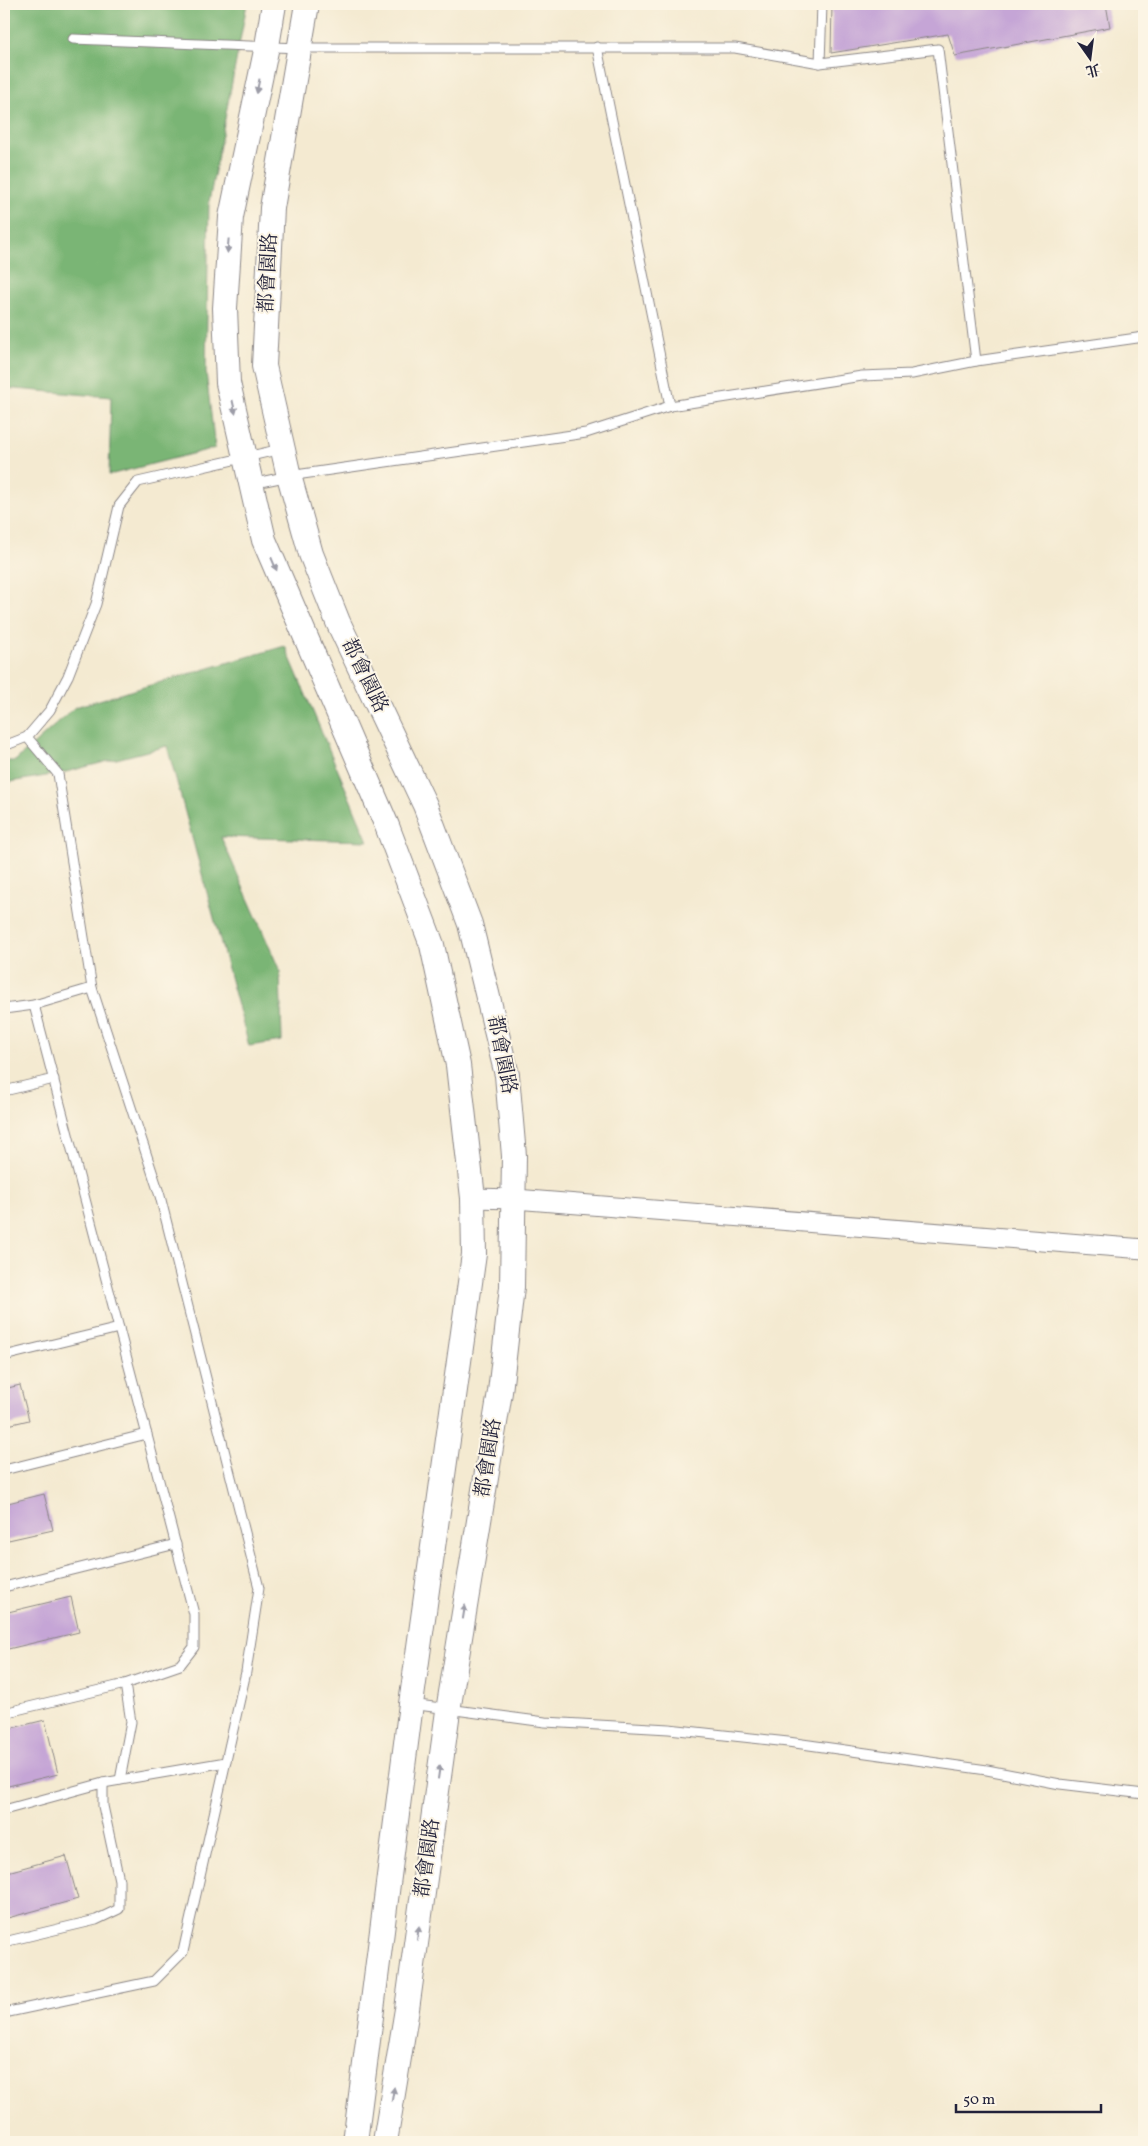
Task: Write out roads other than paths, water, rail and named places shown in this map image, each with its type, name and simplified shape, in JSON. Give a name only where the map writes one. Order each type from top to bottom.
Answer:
[{"type":"street","name":"都會園路","points":[[274,4],[231,217],[225,308],[228,383],[264,540],[387,826],[432,945],[458,1066],[472,1198],[474,1254],[411,1704],[355,2142]]},
{"type":"street","name":"都會園路","points":[[307,4],[272,208],[264,366],[289,476],[311,554],[334,614],[425,805],[470,924],[507,1075],[514,1156],[515,1199],[512,1287],[500,1392],[448,1711],[407,2009],[385,2142]]},
{"type":"street","points":[[472,1198],[515,1199],[1144,1249]]},
{"type":"lane","points":[[820,63],[822,4]]},
{"type":"lane","points":[[73,39],[300,48],[735,48],[820,63],[938,49],[976,361]]},
{"type":"lane","points":[[597,47],[670,406]]},
{"type":"lane","points":[[251,484],[289,476],[586,433],[670,406],[862,376],[912,374],[976,361],[1144,337]]},
{"type":"lane","points":[[4,746],[27,737],[50,710],[68,676],[96,604],[119,506],[138,482],[283,449]]},
{"type":"lane","points":[[4,2013],[154,1981],[183,1952],[246,1672],[259,1588],[160,1196],[92,988],[58,774],[27,737]]},
{"type":"lane","points":[[4,1009],[34,1005],[92,988]]},
{"type":"lane","points":[[4,1713],[125,1684],[180,1665],[194,1647],[194,1614],[34,1005]]},
{"type":"lane","points":[[4,1091],[54,1079]]},
{"type":"lane","points":[[4,1356],[119,1328]]},
{"type":"lane","points":[[4,1470],[147,1434]]},
{"type":"lane","points":[[4,1587],[176,1544]]},
{"type":"lane","points":[[120,1780],[131,1722],[125,1684]]},
{"type":"lane","points":[[411,1704],[448,1711],[545,1722],[669,1729],[788,1742],[987,1770],[1060,1784],[1144,1794]]},
{"type":"lane","points":[[4,1810],[103,1783],[226,1762]]},
{"type":"lane","points":[[4,1942],[96,1920],[119,1909],[119,1880],[103,1806],[103,1783]]}]
